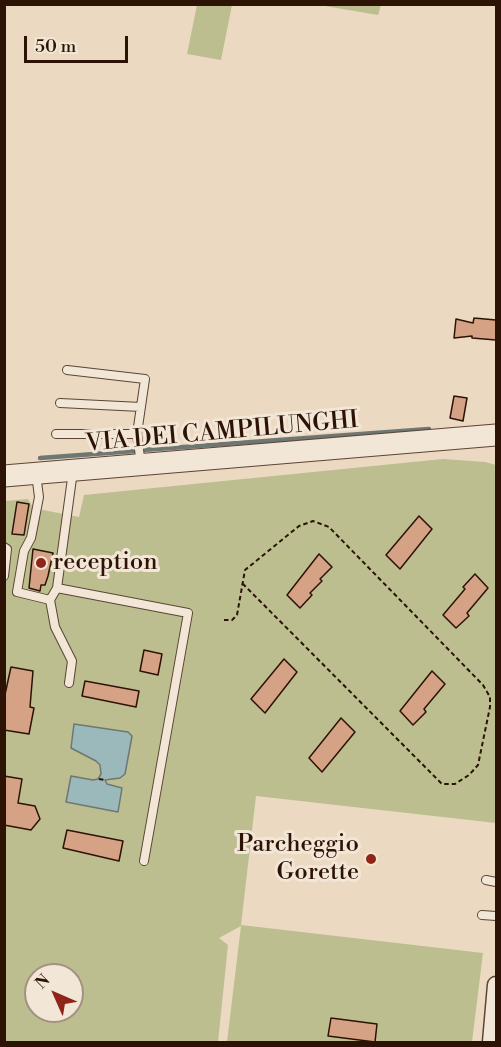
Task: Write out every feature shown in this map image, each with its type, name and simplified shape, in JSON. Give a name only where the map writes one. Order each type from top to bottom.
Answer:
[{"type":"street","name":"VIA DEI CAMPILUNGHI","points":[[4,476],[496,435]]},
{"type":"street","name":"VIA DEI CAMPILUNGHI","points":[[444,440],[496,448]]},
{"type":"street","points":[[491,1042],[496,985]]},
{"type":"lane","points":[[67,370],[145,379],[137,434],[141,465]]},
{"type":"lane","points":[[60,403],[141,407]]},
{"type":"lane","points":[[56,434],[137,434]]},
{"type":"lane","points":[[69,683],[72,661],[55,627],[50,600],[57,588],[73,471]]},
{"type":"lane","points":[[36,474],[39,497],[31,538],[24,551],[17,592],[50,600]]},
{"type":"lane","points":[[4,547],[7,549],[4,577],[20,580]]},
{"type":"lane","points":[[57,588],[188,613],[144,861]]},
{"type":"lane","points":[[486,880],[496,882]]},
{"type":"lane","points":[[482,915],[496,916]]},
{"type":"path","points":[[224,620],[232,621],[237,615],[245,570],[299,526],[313,521],[329,528],[483,685],[490,696],[490,707],[478,765],[470,775],[455,784],[442,784],[243,584]]},
{"type":"path","points":[[99,779],[105,780]]},
{"type":"green space","points":[[197,5],[232,5],[221,60],[187,54]]},
{"type":"green space","points":[[319,5],[381,5],[378,15]]},
{"type":"green space","points":[[443,459],[496,465],[496,823],[256,796],[241,925],[483,953],[472,1042],[227,1042],[241,926],[219,938],[228,945],[218,1042],[5,1042],[5,501],[28,499],[33,508],[79,517],[84,495]]},
{"type":"water","points":[[74,724],[128,732],[132,736],[125,774],[120,778],[105,780],[107,784],[122,788],[118,812],[66,802],[71,776],[93,780],[98,779],[101,774],[100,765],[96,761],[71,748]]},
{"type":"building","points":[[474,318],[496,320],[496,340],[472,338],[472,336],[454,338],[456,319],[473,323]]},
{"type":"building","points":[[454,396],[467,398],[463,421],[450,418]]},
{"type":"building","points":[[17,502],[29,504],[24,535],[12,534]]},
{"type":"building","points":[[419,516],[432,529],[400,569],[386,555]]},
{"type":"building","name":"reception","points":[[33,549],[53,553],[45,585],[41,585],[40,591],[29,588]]},
{"type":"building","points":[[319,554],[332,567],[320,579],[322,581],[300,608],[287,595]]},
{"type":"building","points":[[475,574],[488,588],[467,613],[469,616],[456,628],[443,615]]},
{"type":"building","points":[[144,650],[162,654],[158,675],[140,671]]},
{"type":"building","points":[[284,659],[297,672],[265,713],[251,699]]},
{"type":"building","points":[[11,667],[33,671],[30,707],[34,708],[29,734],[4,730],[4,699]]},
{"type":"building","points":[[432,671],[445,684],[424,709],[426,712],[413,725],[400,711]]},
{"type":"building","points":[[85,681],[139,691],[136,707],[82,696]]},
{"type":"building","points":[[341,718],[355,732],[322,772],[309,758]]},
{"type":"building","points":[[4,776],[22,779],[18,803],[35,806],[40,819],[31,830],[4,825]]},
{"type":"building","points":[[67,830],[123,841],[119,861],[63,848]]},
{"type":"building","points":[[331,1018],[377,1024],[375,1042],[328,1036]]},
{"type":"waterway","points":[[143,450],[429,429]]},
{"type":"waterway","points":[[40,458],[135,451]]},
{"type":"place","name":"reception","points":[[41,563]]},
{"type":"place","name":"Parcheggio Gorette","points":[[371,859]]}]
